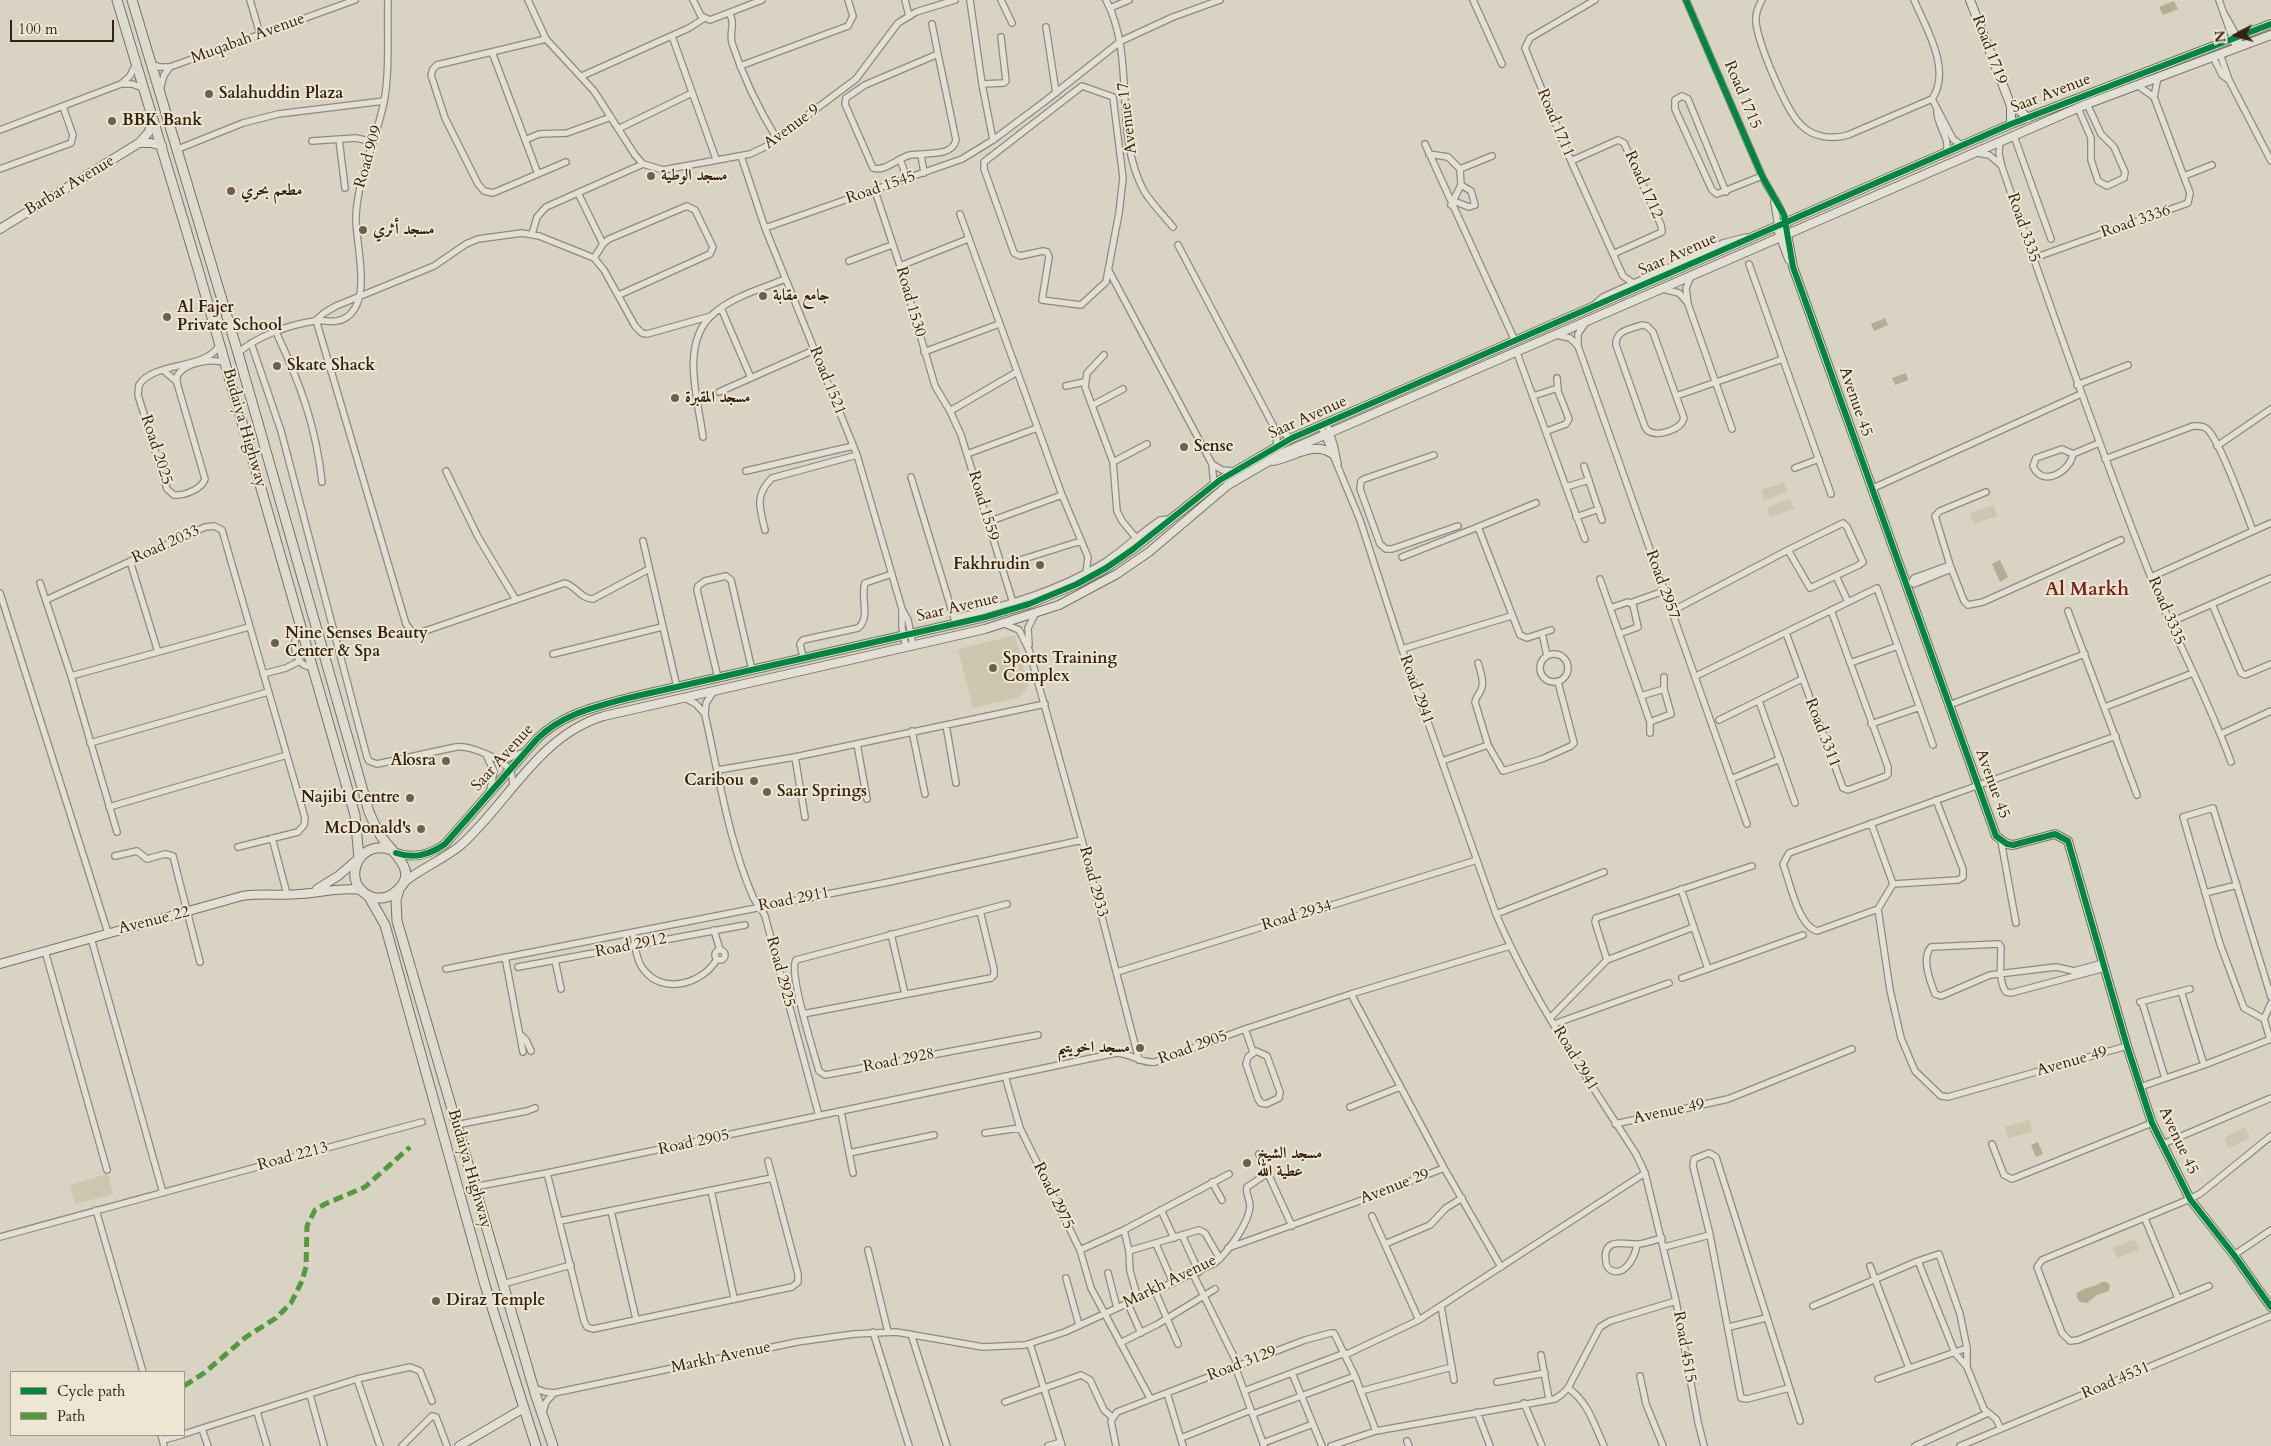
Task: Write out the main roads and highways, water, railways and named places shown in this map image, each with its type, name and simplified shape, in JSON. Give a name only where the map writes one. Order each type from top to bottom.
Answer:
[{"type":"main road","name":"Budaiya Highway","points":[[117,0],[226,363],[355,815],[359,836],[359,858]]},
{"type":"main road","name":"Budaiya Highway","points":[[132,0],[238,353],[369,812],[379,833],[394,851]]},
{"type":"main road","points":[[122,18],[136,14]]},
{"type":"main road","points":[[385,848],[394,851],[404,866],[401,886],[384,898],[365,893],[357,883],[354,874],[359,858],[370,849],[385,848]]},
{"type":"main road","name":"Budaiya Highway","points":[[401,886],[396,900],[398,921],[533,1387],[553,1446]]},
{"type":"main road","name":"Budaiya Highway","points":[[365,893],[385,925],[485,1285],[536,1446]]},
{"type":"place","name":"Salahuddin Plaza","points":[[209,94]]},
{"type":"place","name":"BBK Bank","points":[[112,121]]},
{"type":"place","name":"مسجد الوطية","points":[[651,176]]},
{"type":"place","name":"مطعم بحري","points":[[231,191]]},
{"type":"place","name":"مسجد أثري","points":[[363,230]]},
{"type":"place","name":"جامع مقابة","points":[[763,296]]},
{"type":"place","name":"Al Fajer Private School","points":[[167,317]]},
{"type":"place","name":"Skate Shack","points":[[277,366]]},
{"type":"place","name":"مسجد المقبرة","points":[[675,398]]},
{"type":"place","name":"Sense","points":[[1184,447]]},
{"type":"place","name":"Fakhrudin","points":[[1040,565]]},
{"type":"place","name":"Nine Senses Beauty Center & Spa","points":[[275,643]]},
{"type":"place","name":"Sports Training Complex","points":[[993,668]]},
{"type":"place","name":"Alosra","points":[[446,761]]},
{"type":"place","name":"Caribou","points":[[754,781]]},
{"type":"place","name":"Saar Springs","points":[[767,792]]},
{"type":"place","name":"Najibi Centre","points":[[410,798]]},
{"type":"place","name":"McDonald's","points":[[421,829]]},
{"type":"place","name":"مسجد اخويتيم","points":[[1140,1048]]},
{"type":"place","name":"مسجد الشيخ عطية الله","points":[[1247,1163]]},
{"type":"place","name":"Diraz Temple","points":[[436,1301]]},
{"type":"district","name":"Al Markh","points":[[2087,591]]}]
